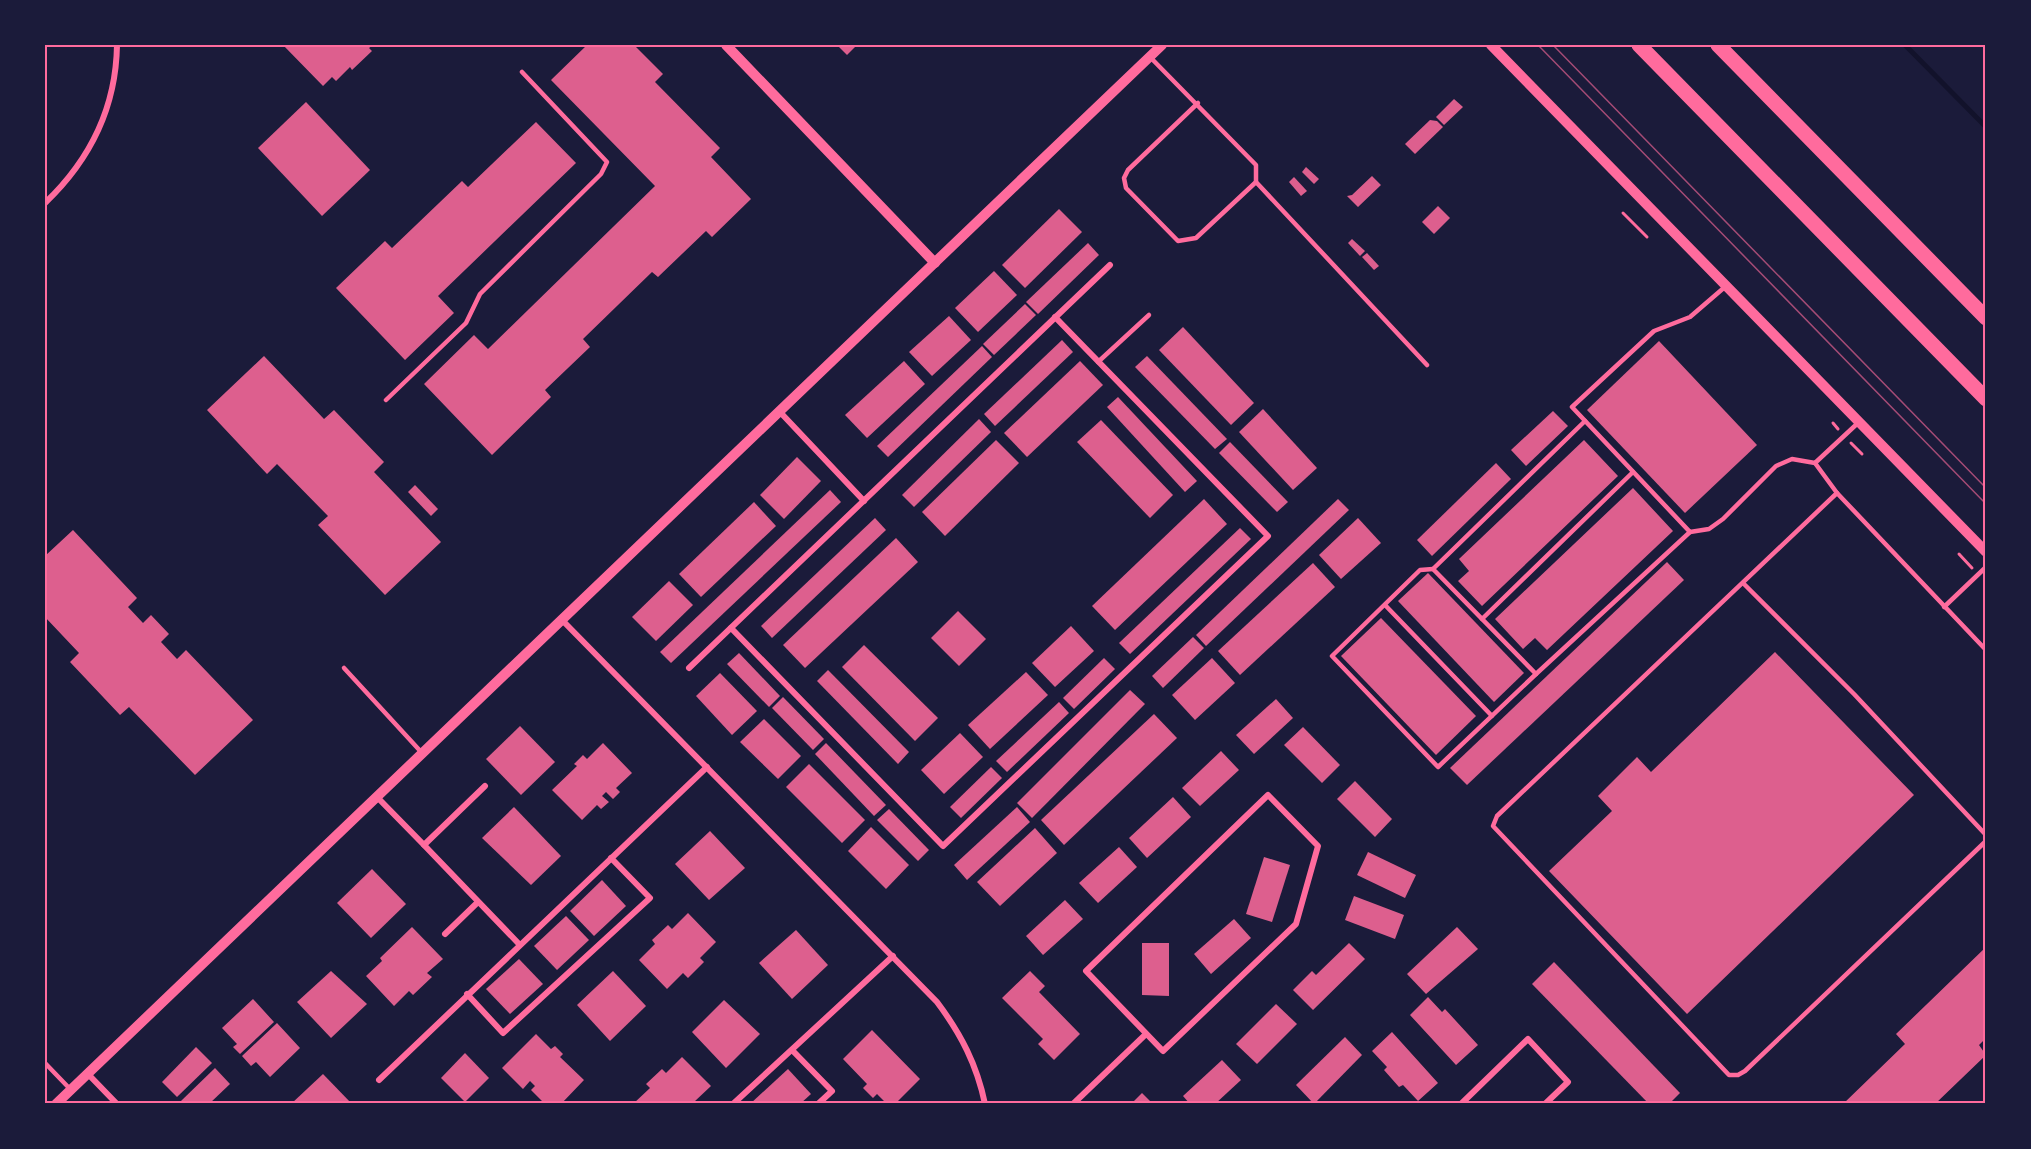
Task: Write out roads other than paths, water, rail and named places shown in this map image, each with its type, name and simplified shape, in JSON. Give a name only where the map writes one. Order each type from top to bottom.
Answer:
[{"type":"highway","points":[[1639,45],[1986,399]]},
{"type":"highway","points":[[1718,45],[1986,318]]},
{"type":"street","points":[[45,202],[83,160],[102,124],[112,92],[117,45]]},
{"type":"street","points":[[726,45],[935,263]]},
{"type":"street","points":[[56,1104],[1162,45]]},
{"type":"street","points":[[1491,45],[1986,552]]},
{"type":"street","points":[[689,668],[1110,265]]},
{"type":"street","points":[[731,628],[943,846],[1268,536],[1055,317]]},
{"type":"street","points":[[780,412],[864,501]]},
{"type":"street","points":[[562,620],[937,1002],[956,1027],[978,1073],[985,1104]]},
{"type":"street","points":[[379,1080],[707,767]]},
{"type":"street","points":[[424,845],[485,786]]},
{"type":"street","points":[[1268,795],[1318,846],[1296,924],[1163,1051],[1146,1034],[1086,971],[1268,795]]},
{"type":"street","points":[[377,797],[519,944]]},
{"type":"street","points":[[467,994],[503,1033],[650,898],[611,858]]},
{"type":"street","points":[[445,934],[478,902]]},
{"type":"street","points":[[733,1104],[893,956]]},
{"type":"street","points":[[1073,1104],[1146,1034]]},
{"type":"street","points":[[1461,1104],[1528,1039],[1568,1082],[1545,1104]]},
{"type":"street","points":[[792,1050],[832,1091],[818,1104]]},
{"type":"street","points":[[88,1074],[117,1104]]},
{"type":"street","points":[[1007,1104],[1020,1104]]},
{"type":"lane","points":[[1150,57],[1198,103],[1256,165],[1256,182],[1428,365]]},
{"type":"lane","points":[[386,400],[466,323],[480,294],[601,174],[607,162],[522,72]]},
{"type":"lane","points":[[1198,103],[1128,170],[1124,178],[1126,188],[1178,241],[1190,241],[1256,182]]},
{"type":"lane","points":[[1690,532],[1572,407],[1654,331],[1690,317],[1726,285]]},
{"type":"lane","points":[[1098,362],[1149,315]]},
{"type":"lane","points":[[1585,421],[1433,569],[1420,570],[1332,656],[1438,767],[1690,532],[1709,529],[1723,519],[1776,466],[1792,459],[1815,463],[1837,493],[1986,650]]},
{"type":"lane","points":[[1815,463],[1859,422]]},
{"type":"lane","points":[[1482,619],[1633,472]]},
{"type":"lane","points":[[1837,493],[1497,816],[1493,826],[1729,1075],[1738,1075],[1745,1071],[1986,841]]},
{"type":"lane","points":[[1944,607],[1986,567]]},
{"type":"lane","points":[[1433,569],[1536,674]]},
{"type":"lane","points":[[1743,583],[1854,694],[1986,835]]},
{"type":"lane","points":[[1385,605],[1492,716]]},
{"type":"lane","points":[[344,668],[423,754]]},
{"type":"lane","points":[[45,1063],[71,1090]]},
{"type":"waterway","points":[[1905,45],[1986,127]]},
{"type":"tram line","points":[[1538,45],[1986,504]]},
{"type":"tram line","points":[[1553,45],[1986,488]]}]
